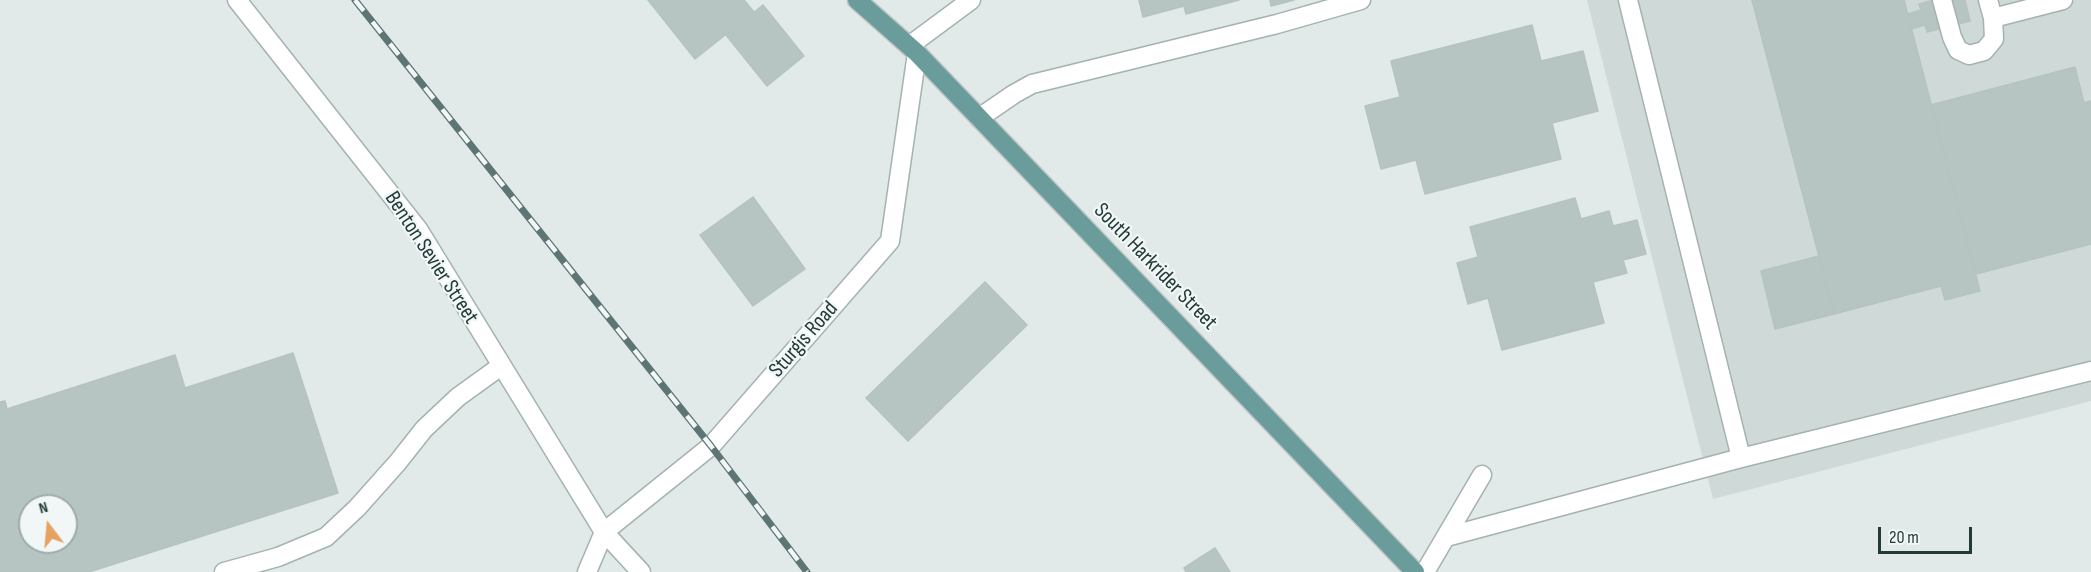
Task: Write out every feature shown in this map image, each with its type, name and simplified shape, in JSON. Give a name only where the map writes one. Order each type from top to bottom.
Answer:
[{"type":"main road","name":"South Harkrider Street","points":[[857,0],[913,49],[1415,572]]},
{"type":"street","name":"Benton Sevier Street","points":[[237,0],[418,228],[604,532],[641,572]]},
{"type":"street","points":[[913,49],[971,0]]},
{"type":"street","points":[[979,118],[1032,84],[1277,24],[1361,0]]},
{"type":"street","points":[[1628,0],[1741,458]]},
{"type":"street","points":[[1942,0],[1958,50],[1969,55],[1984,51],[1994,39],[1993,18],[1988,0]]},
{"type":"street","points":[[1993,18],[2063,0]]},
{"type":"street","name":"Sturgis Road","points":[[587,572],[604,532],[711,446],[890,242],[913,49]]},
{"type":"street","points":[[224,572],[280,565],[326,537],[364,501],[424,429],[458,397],[501,366]]},
{"type":"street","points":[[1446,537],[1741,458],[2091,371]]},
{"type":"street","points":[[1425,572],[1482,475]]},
{"type":"shaded area","points":[[1587,0],[2091,0],[2091,401],[1713,499]]},
{"type":"building","points":[[648,0],[744,0],[754,12],[695,59]]},
{"type":"building","points":[[1139,0],[1239,0],[1186,14],[1184,6],[1143,17]]},
{"type":"building","points":[[1270,0],[1294,0],[1271,6]]},
{"type":"building","points":[[1752,0],[1904,0],[1980,291],[1945,300],[1941,286],[1834,314]]},
{"type":"building","points":[[1934,0],[1965,0],[1970,21],[1927,32],[1925,25],[1911,29],[1908,14],[1921,10],[1919,4]]},
{"type":"building","points":[[763,5],[804,56],[767,86],[726,35]]},
{"type":"building","points":[[1532,25],[1541,61],[1583,51],[1598,111],[1552,123],[1561,159],[1425,194],[1416,160],[1381,169],[1365,106],[1400,97],[1391,61]]},
{"type":"building","points":[[2075,67],[2084,103],[2091,101],[2091,244],[1976,274],[1931,105]]},
{"type":"building","points":[[753,197],[805,269],[753,306],[700,235]]},
{"type":"building","points":[[1575,198],[1581,219],[1609,211],[1613,226],[1637,220],[1646,254],[1623,260],[1627,273],[1593,282],[1604,323],[1502,350],[1488,298],[1468,304],[1457,263],[1478,257],[1470,227]]},
{"type":"building","points":[[1819,256],[1834,314],[1775,329],[1761,271]]},
{"type":"building","points":[[985,282],[1027,325],[908,441],[866,398]]},
{"type":"building","points":[[293,353],[338,493],[89,572],[0,572],[0,402],[5,401],[7,409],[175,355],[185,388]]},
{"type":"building","points":[[1215,548],[1230,572],[1186,572],[1184,568]]},
{"type":"railway","points":[[355,0],[711,446],[807,572]]}]
